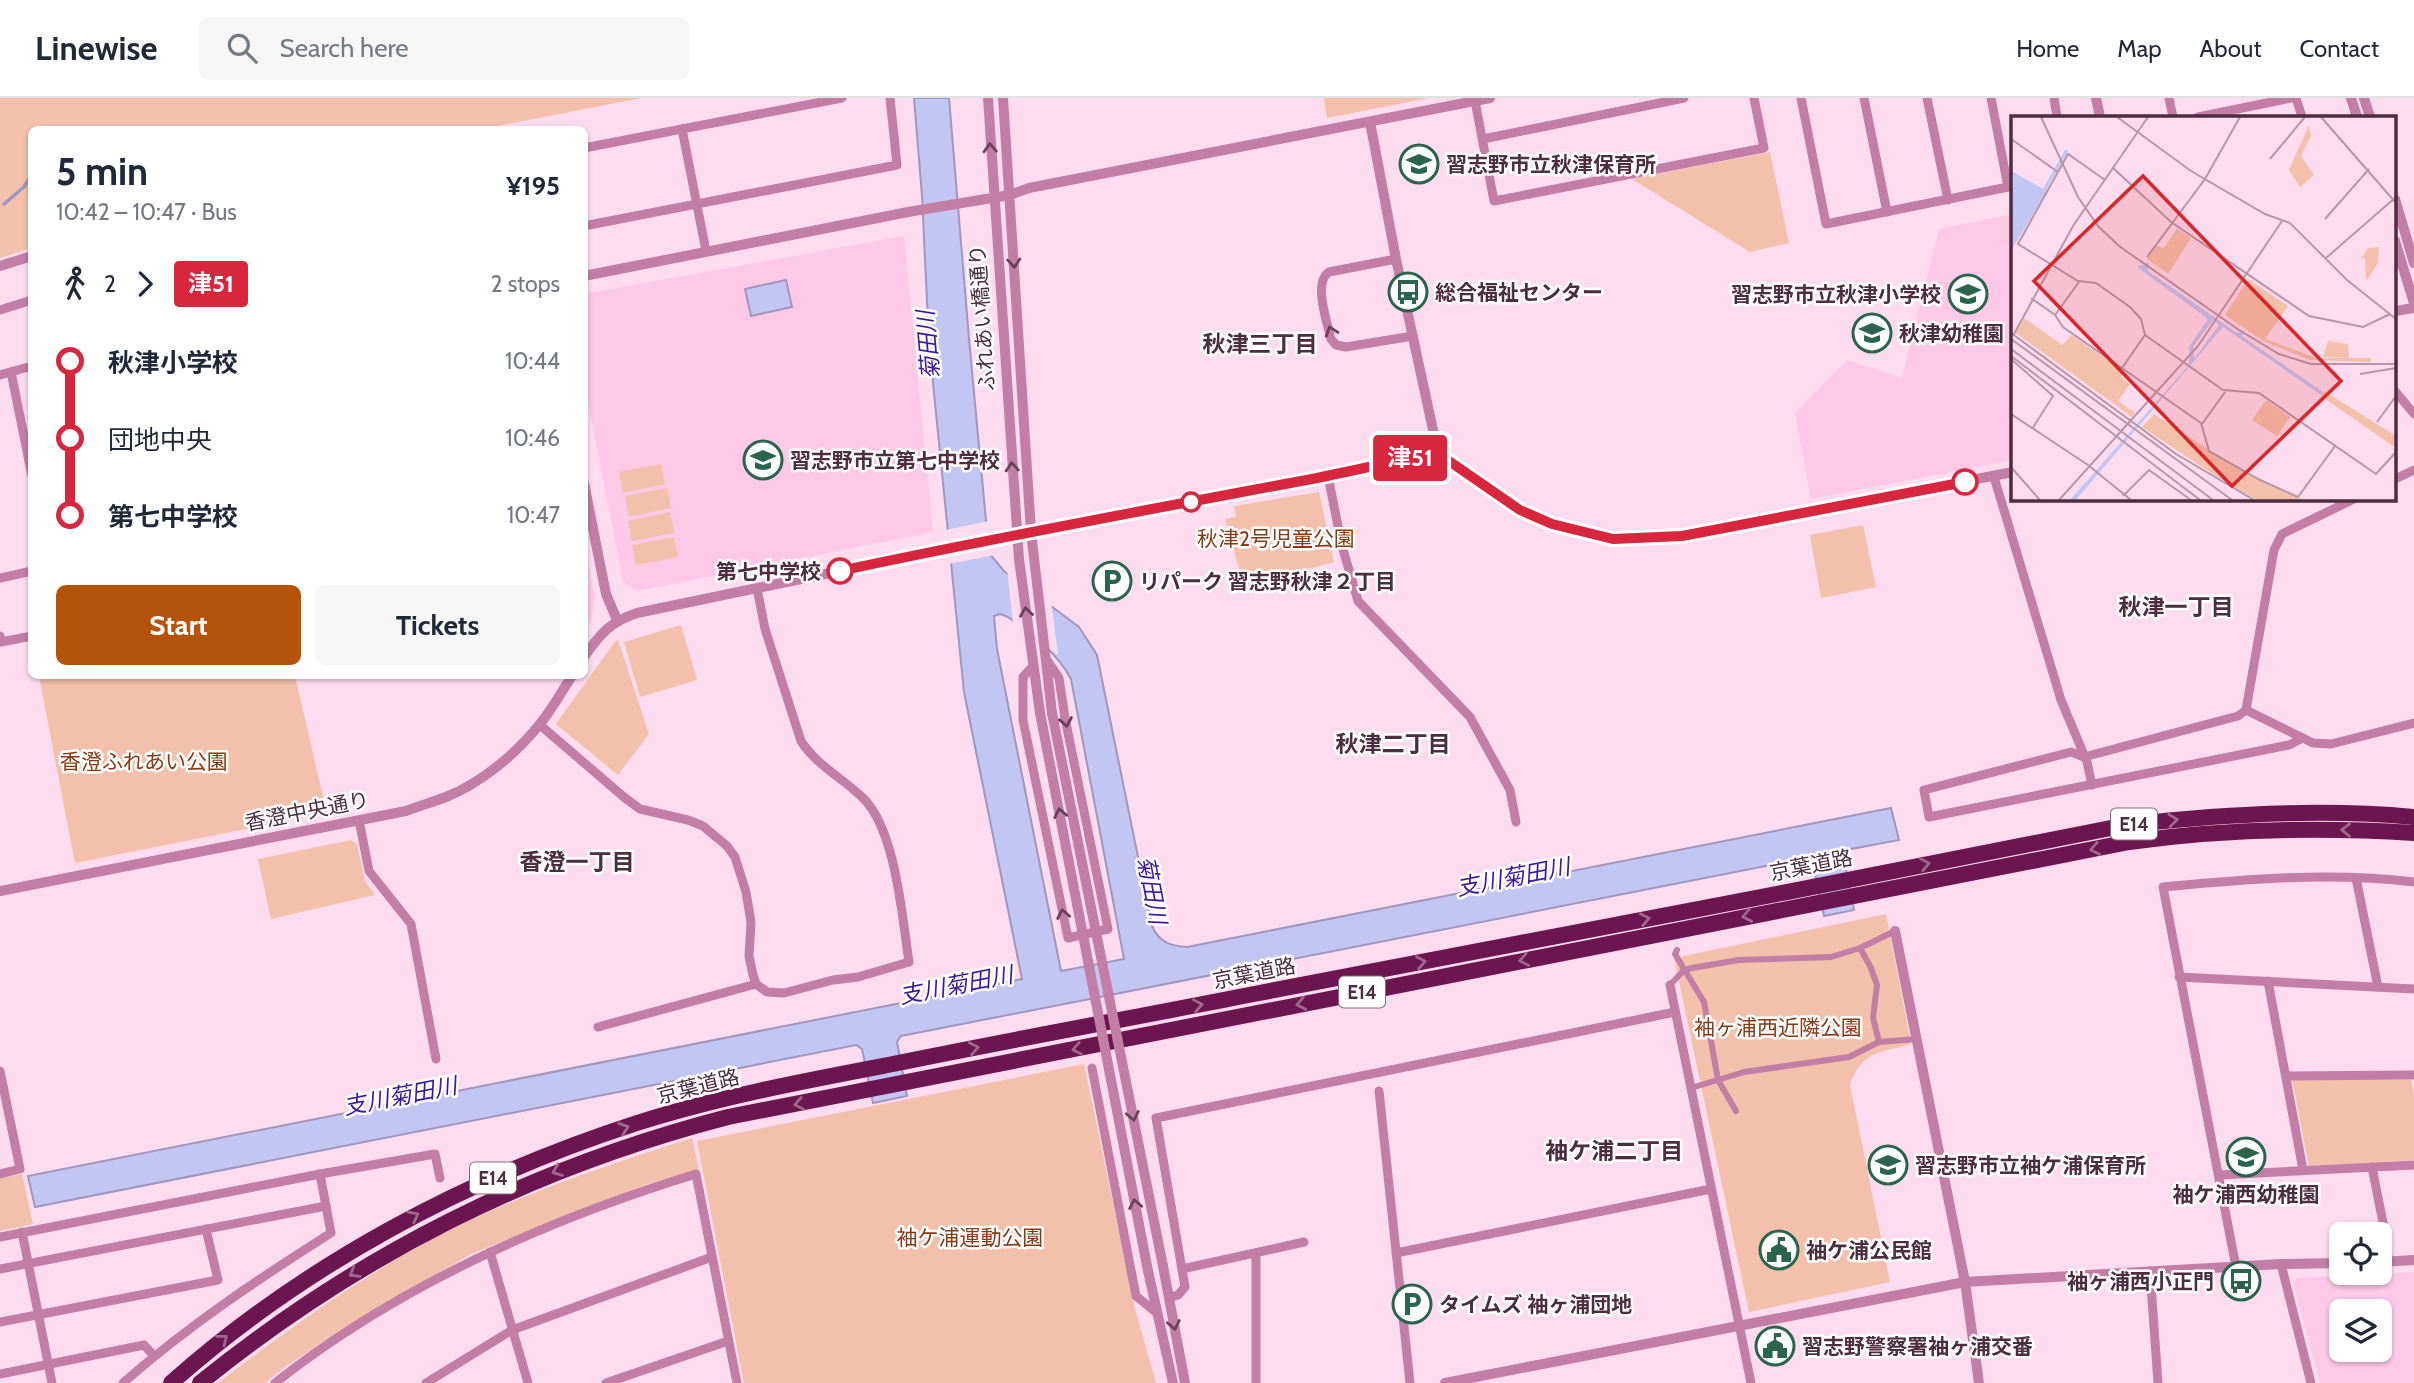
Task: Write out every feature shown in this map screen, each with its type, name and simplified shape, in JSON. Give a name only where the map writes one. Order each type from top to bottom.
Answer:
[{"type":"highway","name":"京葉道路","points":[[200,1383],[273,1326],[346,1278],[432,1228],[525,1184],[677,1130],[728,1117],[911,1082],[1813,895],[2126,825],[2183,818],[2303,813],[2414,817]]},
{"type":"highway","name":"京葉道路","points":[[1859,885],[2180,835],[2306,829],[2414,832]]},
{"type":"highway","name":"京葉道路","points":[[171,1383],[241,1325],[311,1277],[415,1215],[529,1162],[639,1122],[860,1070],[1813,895]]},
{"type":"street","points":[[588,148],[842,98]]},
{"type":"street","points":[[588,225],[897,165],[890,98]]},
{"type":"street","name":"ふれあい橋通り","points":[[988,98],[1019,559],[1033,666],[1046,713]]},
{"type":"street","name":"ふれあい橋通り","points":[[1003,98],[1031,532],[1046,659],[1046,713]]},
{"type":"street","points":[[588,275],[908,212],[1010,195],[1029,188],[1490,98]]},
{"type":"street","points":[[1483,139],[1684,98]]},
{"type":"street","points":[[1475,101],[1494,201],[1764,148],[1754,98]]},
{"type":"street","points":[[1801,98],[1826,224],[2011,187],[1991,98]]},
{"type":"street","points":[[1864,98],[1886,212]]},
{"type":"street","points":[[1927,98],[1948,200]]},
{"type":"street","points":[[2054,98],[2057,116]]},
{"type":"street","points":[[2096,98],[2100,116]]},
{"type":"street","points":[[2169,98],[2173,116]]},
{"type":"street","points":[[2203,116],[2294,98],[2302,116]]},
{"type":"street","points":[[2351,98],[2357,116]]},
{"type":"street","points":[[2364,98],[2370,116]]},
{"type":"street","points":[[1370,122],[1435,439],[1432,454]]},
{"type":"street","points":[[682,129],[706,251]]},
{"type":"street","points":[[2396,202],[2414,263]]},
{"type":"street","points":[[2396,244],[2414,306],[2396,311]]},
{"type":"street","points":[[0,266],[28,257]]},
{"type":"street","points":[[1396,259],[1329,272],[1323,276],[1320,285],[1331,339],[1336,345],[1346,347],[1413,336]]},
{"type":"street","points":[[0,310],[28,301]]},
{"type":"street","points":[[0,375],[28,367]]},
{"type":"street","points":[[11,372],[28,456]]},
{"type":"street","points":[[2396,392],[2414,414]]},
{"type":"street","points":[[588,652],[617,620],[637,612],[1432,454],[1446,459],[1520,510],[1552,524],[1613,539],[1682,536],[2011,473]]},
{"type":"street","points":[[2396,479],[2414,470]]},
{"type":"street","points":[[1328,476],[1342,546],[1358,601],[1470,717],[1510,790],[1516,822]]},
{"type":"street","points":[[1994,477],[2061,699],[2092,785]]},
{"type":"street","points":[[2303,738],[2289,745],[1929,817],[1924,790],[2071,752],[2084,757],[2238,716],[2246,710],[2274,550],[2278,541],[2283,534],[2352,500]]},
{"type":"street","points":[[588,515],[606,594],[617,620]]},
{"type":"street","points":[[0,578],[28,572]]},
{"type":"street","points":[[540,725],[640,809],[703,826],[727,846],[735,857],[746,892],[751,922],[749,957],[756,984],[767,992],[784,993],[833,979],[858,977],[909,962],[883,827],[865,800],[809,754],[801,741],[765,629],[757,588]]},
{"type":"street","points":[[0,636],[1,642],[28,637]]},
{"type":"street","points":[[1033,666],[1023,677],[1023,720],[1068,938],[1108,929],[1059,678],[1046,659]]},
{"type":"street","name":"香澄中央通り","points":[[0,891],[406,811],[447,797],[497,765],[540,725],[570,679]]},
{"type":"street","points":[[2246,710],[2313,743],[2331,744],[2414,723]]},
{"type":"street","points":[[1046,713],[1163,1266],[1185,1383]]},
{"type":"street","points":[[1046,713],[1149,1271],[1173,1383]]},
{"type":"street","points":[[359,820],[369,871],[411,924],[436,1059]]},
{"type":"street","points":[[2236,1267],[2164,887],[2241,879],[2356,878],[2414,882]]},
{"type":"street","points":[[2356,878],[2378,987]]},
{"type":"street","points":[[1751,1383],[1670,985],[1684,970],[1739,960],[1831,957],[1860,948],[1895,931],[1965,1282],[1979,1383]]},
{"type":"street","points":[[1860,948],[1877,985],[1873,1018],[1879,1042]]},
{"type":"street","points":[[1677,950],[1675,954],[1703,1002],[1718,1080],[1736,1111]]},
{"type":"street","points":[[2179,977],[2414,989]]},
{"type":"street","points":[[2267,981],[2303,1170]]},
{"type":"street","points":[[598,1027],[756,984]]},
{"type":"street","points":[[1169,1298],[1178,1295],[1185,1287],[1156,1118],[1675,1012]]},
{"type":"street","points":[[1691,1088],[1744,1072],[1849,1057],[1879,1042],[1917,1039]]},
{"type":"street","points":[[1092,1068],[1136,1296],[1157,1313]]},
{"type":"street","points":[[0,1071],[4,1113],[20,1169],[0,1174]]},
{"type":"street","points":[[2286,1076],[2414,1076]]},
{"type":"street","points":[[1379,1091],[1410,1383]]},
{"type":"street","points":[[0,1237],[435,1154],[440,1178]]},
{"type":"street","points":[[2219,1175],[2414,1165]]},
{"type":"street","points":[[2372,1167],[2383,1222]]},
{"type":"street","points":[[123,1383],[224,1302],[331,1233],[320,1174]]},
{"type":"street","points":[[275,1383],[320,1350],[448,1272],[489,1252],[625,1196],[696,1174],[737,1383]]},
{"type":"street","points":[[1396,1253],[1711,1189]]},
{"type":"street","points":[[0,1269],[326,1206]]},
{"type":"street","points":[[0,1322],[218,1280],[206,1229]]},
{"type":"street","points":[[22,1232],[52,1383]]},
{"type":"street","points":[[1182,1269],[1304,1242]]},
{"type":"street","points":[[489,1252],[528,1383]]},
{"type":"street","points":[[1256,1254],[1256,1383]]},
{"type":"street","points":[[426,1383],[512,1330],[712,1257]]},
{"type":"street","points":[[2392,1261],[2414,1260]]},
{"type":"street","points":[[1445,1383],[1965,1282],[2329,1263]]},
{"type":"street","points":[[2281,1264],[2311,1383]]},
{"type":"street","points":[[2150,1271],[2158,1383]]},
{"type":"street","points":[[606,1383],[728,1341]]},
{"type":"street","points":[[0,1374],[144,1345],[154,1356]]},
{"type":"shaded area","name":"習志野市立秋津小学校","points":[[2011,214],[2011,460],[1811,499],[1795,413],[1847,360],[1902,378],[1939,229]]},
{"type":"shaded area","name":"習志野市立第七中学校","points":[[904,236],[933,532],[637,591],[623,582],[588,402],[588,293]]},
{"type":"shaded area","points":[[588,561],[595,596],[588,626]]},
{"type":"shaded area","points":[[2414,1272],[2414,1383],[2320,1383],[2293,1282],[2297,1278],[2329,1276],[2329,1285],[2392,1285],[2392,1273]]},
{"type":"green space","points":[[0,98],[641,98],[498,126],[28,126],[28,249],[0,258]]},
{"type":"green space","points":[[1324,98],[1429,98],[1327,118]]},
{"type":"green space","points":[[1770,152],[1789,243],[1750,252],[1632,179]]},
{"type":"green space","points":[[661,464],[665,484],[623,493],[619,472]]},
{"type":"green space","points":[[667,488],[671,508],[629,517],[625,496]]},
{"type":"green space","name":"秋津2号児童公園","points":[[1319,492],[1334,562],[1244,586],[1225,519],[1236,517],[1234,506]]},
{"type":"green space","points":[[670,512],[674,533],[632,541],[628,521]]},
{"type":"green space","points":[[1863,525],[1876,587],[1821,598],[1810,535]]},
{"type":"green space","points":[[674,537],[678,557],[636,565],[632,545]]},
{"type":"green space","points":[[681,625],[697,680],[640,697],[624,642]]},
{"type":"green space","points":[[618,640],[649,734],[618,775],[556,724]]},
{"type":"green space","name":"香澄ふれあい公園","points":[[40,679],[296,679],[327,813],[75,863]]},
{"type":"green space","points":[[351,840],[357,844],[365,881],[375,895],[271,919],[258,859]]},
{"type":"green space","name":"袖ヶ浦西近隣公園","points":[[1886,914],[1911,1044],[1866,1059],[1850,1085],[1890,1282],[1749,1312],[1674,958]]},
{"type":"green space","name":"袖ケ浦運動公園","points":[[1084,1064],[1135,1309],[1156,1383],[744,1383],[697,1141]]},
{"type":"green space","points":[[2292,1079],[2411,1080],[2414,1094],[2414,1160],[2309,1166]]},
{"type":"green space","points":[[692,1138],[699,1169],[645,1185],[471,1254],[360,1318],[286,1366],[265,1383],[218,1383],[343,1293],[442,1234],[556,1184]]},
{"type":"green space","points":[[22,1174],[33,1224],[0,1231],[0,1178]]},
{"type":"water","points":[[914,98],[949,98],[989,553],[1004,571],[1079,627],[1097,655],[1152,926],[1162,939],[1175,946],[1187,947],[1891,808],[1899,840],[1846,850],[1843,854],[1854,910],[1824,916],[1812,860],[1807,858],[901,1036],[897,1042],[907,1096],[873,1103],[862,1049],[856,1045],[35,1207],[28,1176],[1022,979],[964,692],[929,343]],"holes":[[[1000,614],[1008,617],[1051,652],[1071,679],[1124,959],[1061,971],[997,649],[994,616]]]},
{"type":"water","points":[[786,280],[792,307],[751,316],[745,289]]},
{"type":"pier","points":[[989,521],[995,555],[948,564],[945,530]]},
{"type":"pier","points":[[1007,569],[1051,600],[1058,655],[1013,623]]},
{"type":"waterway","points":[[4,204],[28,180]]},
{"type":"bus line","name":"津51","points":[[840,571],[1432,454],[1446,459],[1520,510],[1552,524],[1613,539],[1682,536],[1965,482]]},
{"type":"place","name":"習志野市立秋津保育所","points":[[1419,164]]},
{"type":"place","name":"総合福祉センター","points":[[1408,292]]},
{"type":"place","name":"習志野市立秋津小学校","points":[[1968,294]]},
{"type":"place","name":"秋津幼稚園","points":[[1872,333]]},
{"type":"place","name":"習志野市立第七中学校","points":[[763,460]]},
{"type":"place","name":"第七中学校","points":[[840,571]]},
{"type":"place","name":"リパーク 習志野秋津２丁目","points":[[1112,581]]},
{"type":"place","name":"袖ケ浦西幼稚園","points":[[2246,1157]]},
{"type":"place","name":"習志野市立袖ケ浦保育所","points":[[1888,1165]]},
{"type":"place","name":"袖ケ浦公民館","points":[[1779,1250]]},
{"type":"place","name":"袖ヶ浦西小正門","points":[[2241,1281]]},
{"type":"place","name":"タイムズ 袖ヶ浦団地","points":[[1412,1304]]},
{"type":"place","name":"習志野警察署袖ヶ浦交番","points":[[1775,1346]]},
{"type":"district","name":"秋津三丁目","points":[[1260,344]]},
{"type":"district","name":"秋津一丁目","points":[[2176,607]]},
{"type":"district","name":"秋津二丁目","points":[[1393,744]]},
{"type":"district","name":"香澄一丁目","points":[[577,862]]},
{"type":"district","name":"袖ケ浦二丁目","points":[[1614,1151]]},
{"type":"water label","name":"菊田川","points":[[928,345]]},
{"type":"water label","name":"支川菊田川","points":[[1513,877]]},
{"type":"water label","name":"菊田川","points":[[1152,890]]},
{"type":"water label","name":"支川菊田川","points":[[956,985]]},
{"type":"water label","name":"支川菊田川","points":[[400,1096]]}]
